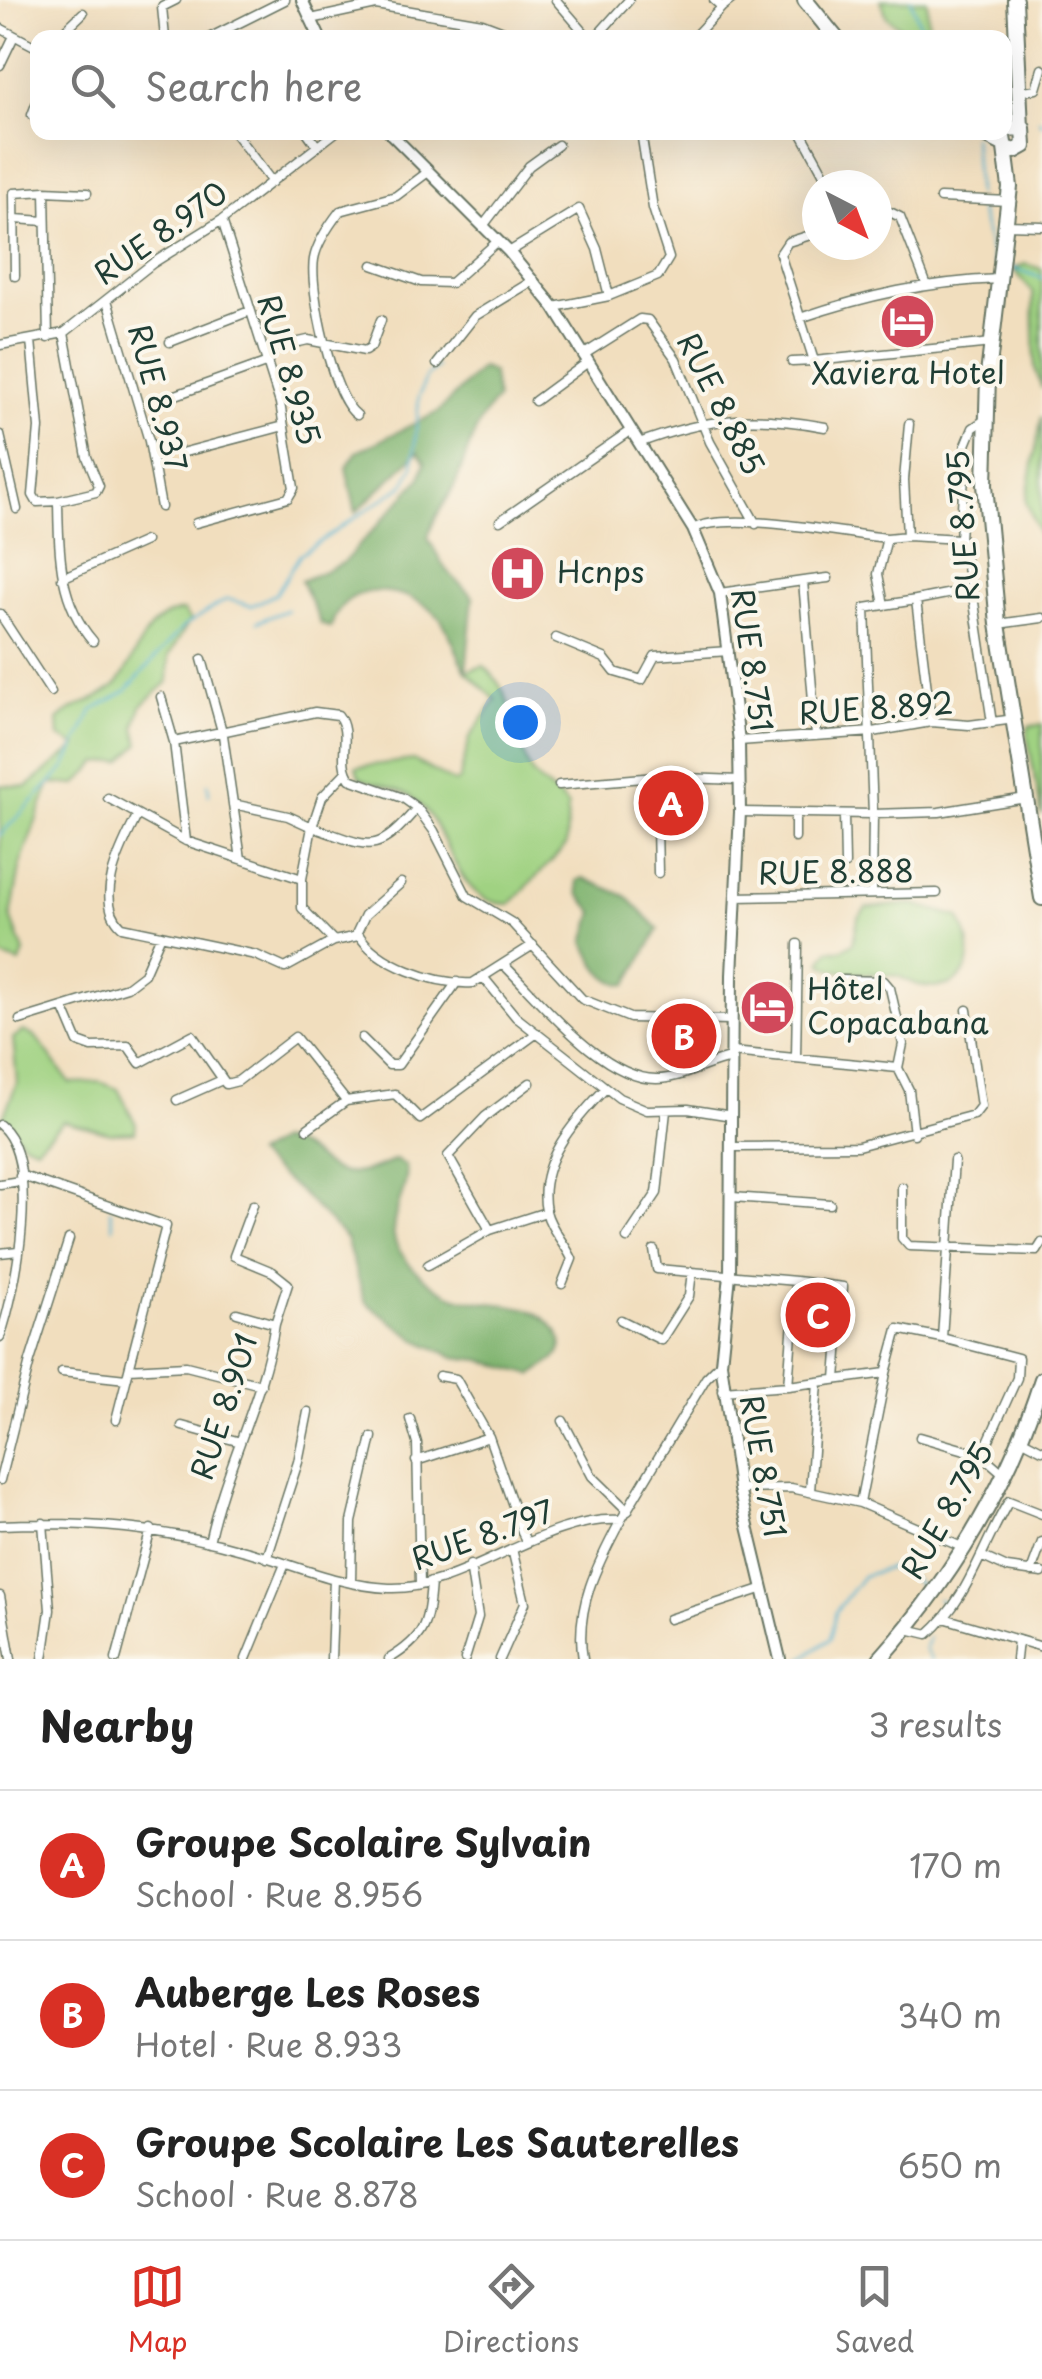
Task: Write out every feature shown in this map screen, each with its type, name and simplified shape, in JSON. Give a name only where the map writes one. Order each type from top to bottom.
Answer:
[{"type":"highway","points":[[805,0],[829,30]]},
{"type":"highway","points":[[1012,129],[1018,94],[1015,0]]},
{"type":"highway","points":[[1012,135],[1042,132]]},
{"type":"highway","points":[[1012,135],[1042,142]]},
{"type":"highway","name":"RUE 8.795","points":[[1011,140],[986,420],[986,509],[998,624],[1042,898]]},
{"type":"highway","name":"RUE 8.795","points":[[880,1659],[964,1548],[1006,1474],[1042,1379]]},
{"type":"main road","points":[[302,0],[316,30]]},
{"type":"main road","name":"RUE 8.751","points":[[397,140],[509,252],[554,307],[693,529],[720,593],[739,741],[740,780],[731,1020],[730,1275],[721,1363],[738,1488],[780,1659]]},
{"type":"street","points":[[164,30],[162,7],[176,0]]},
{"type":"street","points":[[224,30],[285,0]]},
{"type":"street","points":[[424,12],[425,0]]},
{"type":"street","points":[[556,0],[584,30]]},
{"type":"street","points":[[600,30],[629,0]]},
{"type":"street","points":[[714,0],[722,7]]},
{"type":"street","points":[[700,30],[731,0]]},
{"type":"street","points":[[311,19],[375,2],[509,30]]},
{"type":"street","points":[[65,30],[83,12]]},
{"type":"street","points":[[0,28],[30,44]]},
{"type":"street","points":[[0,65],[14,36]]},
{"type":"street","points":[[1018,94],[1036,89],[1042,68]]},
{"type":"street","points":[[240,140],[272,182]]},
{"type":"street","points":[[313,140],[317,146]]},
{"type":"street","name":"RUE 8.970","points":[[0,345],[64,333],[153,262],[222,220],[325,140]]},
{"type":"street","points":[[554,307],[609,296],[658,276],[666,266],[666,240],[653,208],[642,140]]},
{"type":"street","points":[[805,140],[822,170]]},
{"type":"street","points":[[483,226],[528,166],[558,146]]},
{"type":"street","points":[[357,415],[346,404],[324,341],[313,266],[340,211],[396,196],[428,172]]},
{"type":"street","points":[[45,191],[48,338]]},
{"type":"street","points":[[15,276],[16,192],[88,193]]},
{"type":"street","points":[[940,198],[1009,194]]},
{"type":"street","points":[[509,252],[578,209],[597,249],[609,296]]},
{"type":"street","points":[[892,213],[900,217],[926,283]]},
{"type":"street","points":[[15,218],[46,220]]},
{"type":"street","name":"RUE 8.935","points":[[196,523],[292,493],[284,426],[268,362],[222,220]]},
{"type":"street","points":[[1006,224],[1042,226]]},
{"type":"street","points":[[802,238],[788,242],[780,254],[814,361]]},
{"type":"street","points":[[373,265],[422,282],[451,283],[498,241]]},
{"type":"street","points":[[800,318],[871,294],[926,283],[999,279]]},
{"type":"street","points":[[437,364],[475,316],[534,280]]},
{"type":"street","name":"RUE 8.937","points":[[107,300],[148,441],[161,507]]},
{"type":"street","points":[[170,342],[250,312]]},
{"type":"street","points":[[264,350],[324,341],[369,350],[381,320]]},
{"type":"street","name":"RUE 8.885","points":[[586,359],[640,320],[648,320],[676,360],[701,422],[756,524]]},
{"type":"street","points":[[31,340],[39,428],[33,494],[37,502],[58,501],[96,492],[99,486],[88,458],[64,333]]},
{"type":"street","points":[[792,362],[992,343]]},
{"type":"street","points":[[535,401],[586,359]]},
{"type":"street","points":[[174,396],[268,362]]},
{"type":"street","points":[[639,443],[701,422],[778,418],[825,427]]},
{"type":"street","points":[[986,420],[973,428],[966,445],[961,472],[960,539],[972,589],[992,722]]},
{"type":"street","points":[[907,536],[904,480],[909,424]]},
{"type":"street","points":[[180,453],[284,426]]},
{"type":"street","points":[[500,521],[631,430]]},
{"type":"street","points":[[0,435],[17,508]]},
{"type":"street","points":[[58,501],[62,578],[76,620],[93,641]]},
{"type":"street","points":[[693,529],[714,522],[888,538],[960,539]]},
{"type":"street","points":[[884,605],[878,574],[888,538]]},
{"type":"street","points":[[62,578],[145,541]]},
{"type":"street","points":[[720,593],[828,578]]},
{"type":"street","points":[[803,582],[816,736]]},
{"type":"street","points":[[872,894],[873,732],[865,608],[972,589]]},
{"type":"street","points":[[916,600],[931,722]]},
{"type":"street","points":[[0,614],[51,692]]},
{"type":"street","points":[[998,624],[1042,618]]},
{"type":"street","points":[[556,638],[604,658],[615,672],[642,680],[656,656],[729,651]]},
{"type":"street","points":[[202,659],[223,735],[241,859]]},
{"type":"street","points":[[161,697],[174,742],[186,841]]},
{"type":"street","points":[[174,742],[223,735],[315,712],[338,715],[346,730],[345,773],[322,797],[302,879],[302,908],[334,941]]},
{"type":"street","name":"RUE 8.892","points":[[739,741],[873,732],[931,722],[1015,719]]},
{"type":"street","points":[[345,773],[358,784],[403,798],[417,808],[468,896],[512,923],[569,989],[612,1014],[731,1020]]},
{"type":"street","points":[[560,785],[656,776],[740,780]]},
{"type":"street","points":[[656,776],[658,872]]},
{"type":"street","points":[[108,798],[186,841],[302,879]]},
{"type":"street","points":[[740,812],[939,812],[1026,798]]},
{"type":"street","points":[[233,804],[288,816],[366,845],[394,836],[417,808]]},
{"type":"street","points":[[795,813],[795,838]]},
{"type":"street","points":[[844,814],[845,864]]},
{"type":"street","points":[[137,816],[116,868],[110,897],[112,915],[122,926],[256,955],[284,968],[334,941],[358,936]]},
{"type":"street","points":[[358,936],[366,915],[401,883]]},
{"type":"street","name":"RUE 8.888","points":[[736,897],[937,893]]},
{"type":"street","points":[[20,1020],[64,1009],[136,982],[162,935]]},
{"type":"street","points":[[358,936],[390,962],[457,982],[484,978],[533,945]]},
{"type":"street","points":[[796,1058],[798,944]]},
{"type":"street","points":[[505,966],[592,1052],[645,1078],[670,1077],[732,1055],[898,1068]]},
{"type":"street","points":[[484,978],[506,1008],[604,1089],[647,1110],[688,1109],[732,1116]]},
{"type":"street","points":[[842,980],[888,984],[903,1044],[898,1068],[910,1090],[914,1134]]},
{"type":"street","points":[[362,1038],[389,1066],[398,1064],[457,982]]},
{"type":"street","points":[[64,1009],[78,1042],[92,1048],[128,1046],[140,1064],[192,1034],[222,1080]]},
{"type":"street","points":[[733,1147],[858,1146],[914,1134],[978,1112],[967,1010]]},
{"type":"street","points":[[307,1129],[346,1101],[395,1094],[420,1119],[537,1033]]},
{"type":"street","points":[[178,1100],[222,1080],[238,1081],[296,1037],[346,1101]]},
{"type":"street","points":[[490,1230],[448,1156],[484,1117],[530,1083]]},
{"type":"street","points":[[562,1284],[572,1259],[546,1212],[545,1194],[564,1132],[604,1089]]},
{"type":"street","points":[[627,1238],[658,1193],[666,1111]]},
{"type":"street","points":[[0,1125],[15,1145],[20,1178],[18,1250],[0,1338]]},
{"type":"street","points":[[942,1338],[954,1160]]},
{"type":"street","points":[[0,1184],[20,1178],[166,1226],[116,1420]]},
{"type":"street","points":[[902,1187],[904,1244],[1036,1251],[1042,1243]]},
{"type":"street","points":[[732,1198],[830,1204]]},
{"type":"street","points":[[252,1206],[234,1256],[273,1272],[288,1284],[275,1324]]},
{"type":"street","points":[[428,1265],[490,1230],[546,1212]]},
{"type":"street","points":[[0,1480],[30,1362],[69,1239]]},
{"type":"street","points":[[0,1254],[18,1250]]},
{"type":"street","points":[[654,1250],[654,1268],[840,1285],[844,1291],[836,1379]]},
{"type":"street","points":[[621,1320],[658,1341],[674,1324],[689,1296],[692,1272]]},
{"type":"street","points":[[788,1386],[796,1281]]},
{"type":"street","name":"RUE 8.901","points":[[209,1542],[237,1442],[261,1386],[275,1324],[237,1313]]},
{"type":"street","points":[[860,1503],[894,1336],[902,1328],[1018,1358],[1017,1378],[982,1454]]},
{"type":"street","points":[[583,1659],[580,1630],[600,1558],[706,1378],[721,1363]]},
{"type":"street","points":[[129,1369],[186,1366],[261,1386]]},
{"type":"street","points":[[62,1372],[126,1380]]},
{"type":"street","points":[[724,1391],[886,1373]]},
{"type":"street","points":[[439,1376],[460,1383],[489,1437],[526,1543]]},
{"type":"street","points":[[810,1491],[818,1383]]},
{"type":"street","points":[[267,1558],[298,1462],[308,1412]]},
{"type":"street","points":[[410,1419],[416,1461],[420,1585]]},
{"type":"street","points":[[563,1421],[592,1476],[628,1510]]},
{"type":"street","points":[[182,1426],[237,1442]]},
{"type":"street","points":[[352,1584],[352,1522],[372,1437]]},
{"type":"street","points":[[416,1461],[489,1437]]},
{"type":"street","points":[[920,1437],[982,1454],[1006,1474]]},
{"type":"street","points":[[1021,1439],[1042,1450]]},
{"type":"street","points":[[738,1488],[810,1491],[860,1503],[964,1548]]},
{"type":"street","points":[[906,1629],[928,1634],[944,1618],[983,1556],[1009,1501],[1042,1514]]},
{"type":"street","name":"RUE 8.797","points":[[0,1526],[43,1523],[151,1530],[209,1542],[352,1584],[387,1588],[431,1582],[526,1543],[594,1521],[621,1520]]},
{"type":"street","points":[[42,1659],[50,1610],[43,1523]]},
{"type":"street","points":[[116,1659],[151,1530]]},
{"type":"street","points":[[1030,1572],[1042,1542]]},
{"type":"street","points":[[500,1659],[525,1603],[512,1550]]},
{"type":"street","points":[[983,1556],[1042,1574]]},
{"type":"street","points":[[246,1659],[285,1564]]},
{"type":"street","points":[[465,1659],[478,1616],[470,1565]]},
{"type":"street","points":[[331,1659],[334,1579]]},
{"type":"street","points":[[389,1659],[416,1642],[427,1618],[431,1582]]},
{"type":"street","points":[[669,1619],[761,1590]]},
{"type":"street","points":[[0,1596],[11,1659]]},
{"type":"street","points":[[944,1618],[1042,1647]]},
{"type":"street","points":[[1016,1659],[1018,1640]]},
{"type":"green space","points":[[881,0],[927,0],[929,30],[904,30],[887,17]]},
{"type":"green space","points":[[1025,264],[1042,269],[1042,389],[1035,368],[1033,293],[1013,269]]},
{"type":"green space","points":[[481,368],[492,372],[497,399],[477,428],[428,538],[446,570],[473,597],[466,671],[442,621],[426,606],[394,593],[362,593],[338,611],[331,628],[321,624],[301,581],[343,563],[420,479],[425,462],[418,452],[356,512],[346,468],[357,452],[438,412]]},
{"type":"green space","points":[[1042,416],[1042,541],[1026,501]]},
{"type":"green space","points":[[183,611],[190,620],[169,655],[168,682],[141,706],[135,727],[139,744],[122,761],[98,763],[76,785],[50,783],[21,862],[11,917],[24,952],[20,963],[0,956],[0,785],[27,787],[77,746],[59,737],[58,720],[111,689],[156,622]]},
{"type":"green space","points":[[484,666],[508,701],[529,768],[568,807],[566,846],[510,904],[490,901],[475,892],[424,808],[398,790],[359,777],[356,767],[413,760],[455,783],[459,780],[470,737],[496,700],[466,671]]},
{"type":"green space","points":[[1042,725],[1042,816],[1027,735],[1029,726]]},
{"type":"green space","points":[[583,878],[626,896],[659,929],[627,985],[606,976],[585,942],[594,912],[579,894],[577,881]]},
{"type":"green space","points":[[914,904],[959,917],[969,945],[966,969],[960,978],[936,987],[897,976],[836,970],[821,962],[829,950],[842,950],[853,943],[858,918],[866,908]]},
{"type":"green space","points":[[23,1031],[36,1037],[70,1083],[100,1082],[118,1089],[136,1124],[135,1132],[111,1133],[63,1121],[36,1147],[23,1142],[2,1119],[17,1083],[13,1038]]},
{"type":"green space","points":[[279,1141],[297,1146],[339,1172],[370,1170],[395,1160],[406,1166],[393,1228],[403,1256],[423,1277],[449,1294],[523,1308],[546,1319],[561,1338],[557,1357],[532,1375],[481,1360],[454,1357],[417,1340],[365,1302],[346,1239],[298,1190],[255,1155]]},
{"type":"waterway","points":[[911,0],[922,30]]},
{"type":"waterway","points":[[1039,120],[1042,124]]},
{"type":"waterway","points":[[973,140],[977,195]]},
{"type":"waterway","points":[[978,205],[994,264]]},
{"type":"waterway","points":[[1010,267],[1042,278]]},
{"type":"waterway","points":[[420,394],[426,377],[437,367]]},
{"type":"waterway","points":[[0,835],[65,768],[92,711],[125,692],[183,627],[227,599],[251,606],[276,594],[300,555],[404,485],[413,467],[419,397]]},
{"type":"waterway","points":[[257,622],[287,610]]},
{"type":"waterway","points":[[208,784],[209,795]]},
{"type":"waterway","points":[[110,1210],[113,1227]]},
{"type":"waterway","points":[[802,1659],[830,1639],[836,1611],[863,1576],[892,1567],[905,1571],[927,1592]]},
{"type":"waterway","points":[[936,1622],[943,1602],[938,1599]]},
{"type":"waterway","points":[[928,1638],[925,1649],[931,1659]]},
{"type":"place","name":"Xaviera Hotel","points":[[908,321]]},
{"type":"place","name":"Hcnps","points":[[518,573]]},
{"type":"place","name":"Groupe Scolaire Sylvain","points":[[671,803]]},
{"type":"place","name":"Hôtel Copacabana","points":[[768,1007]]},
{"type":"place","name":"Auberge Les Roses","points":[[684,1036]]},
{"type":"place","name":"Groupe Scolaire Les Sauterelles","points":[[818,1315]]}]
